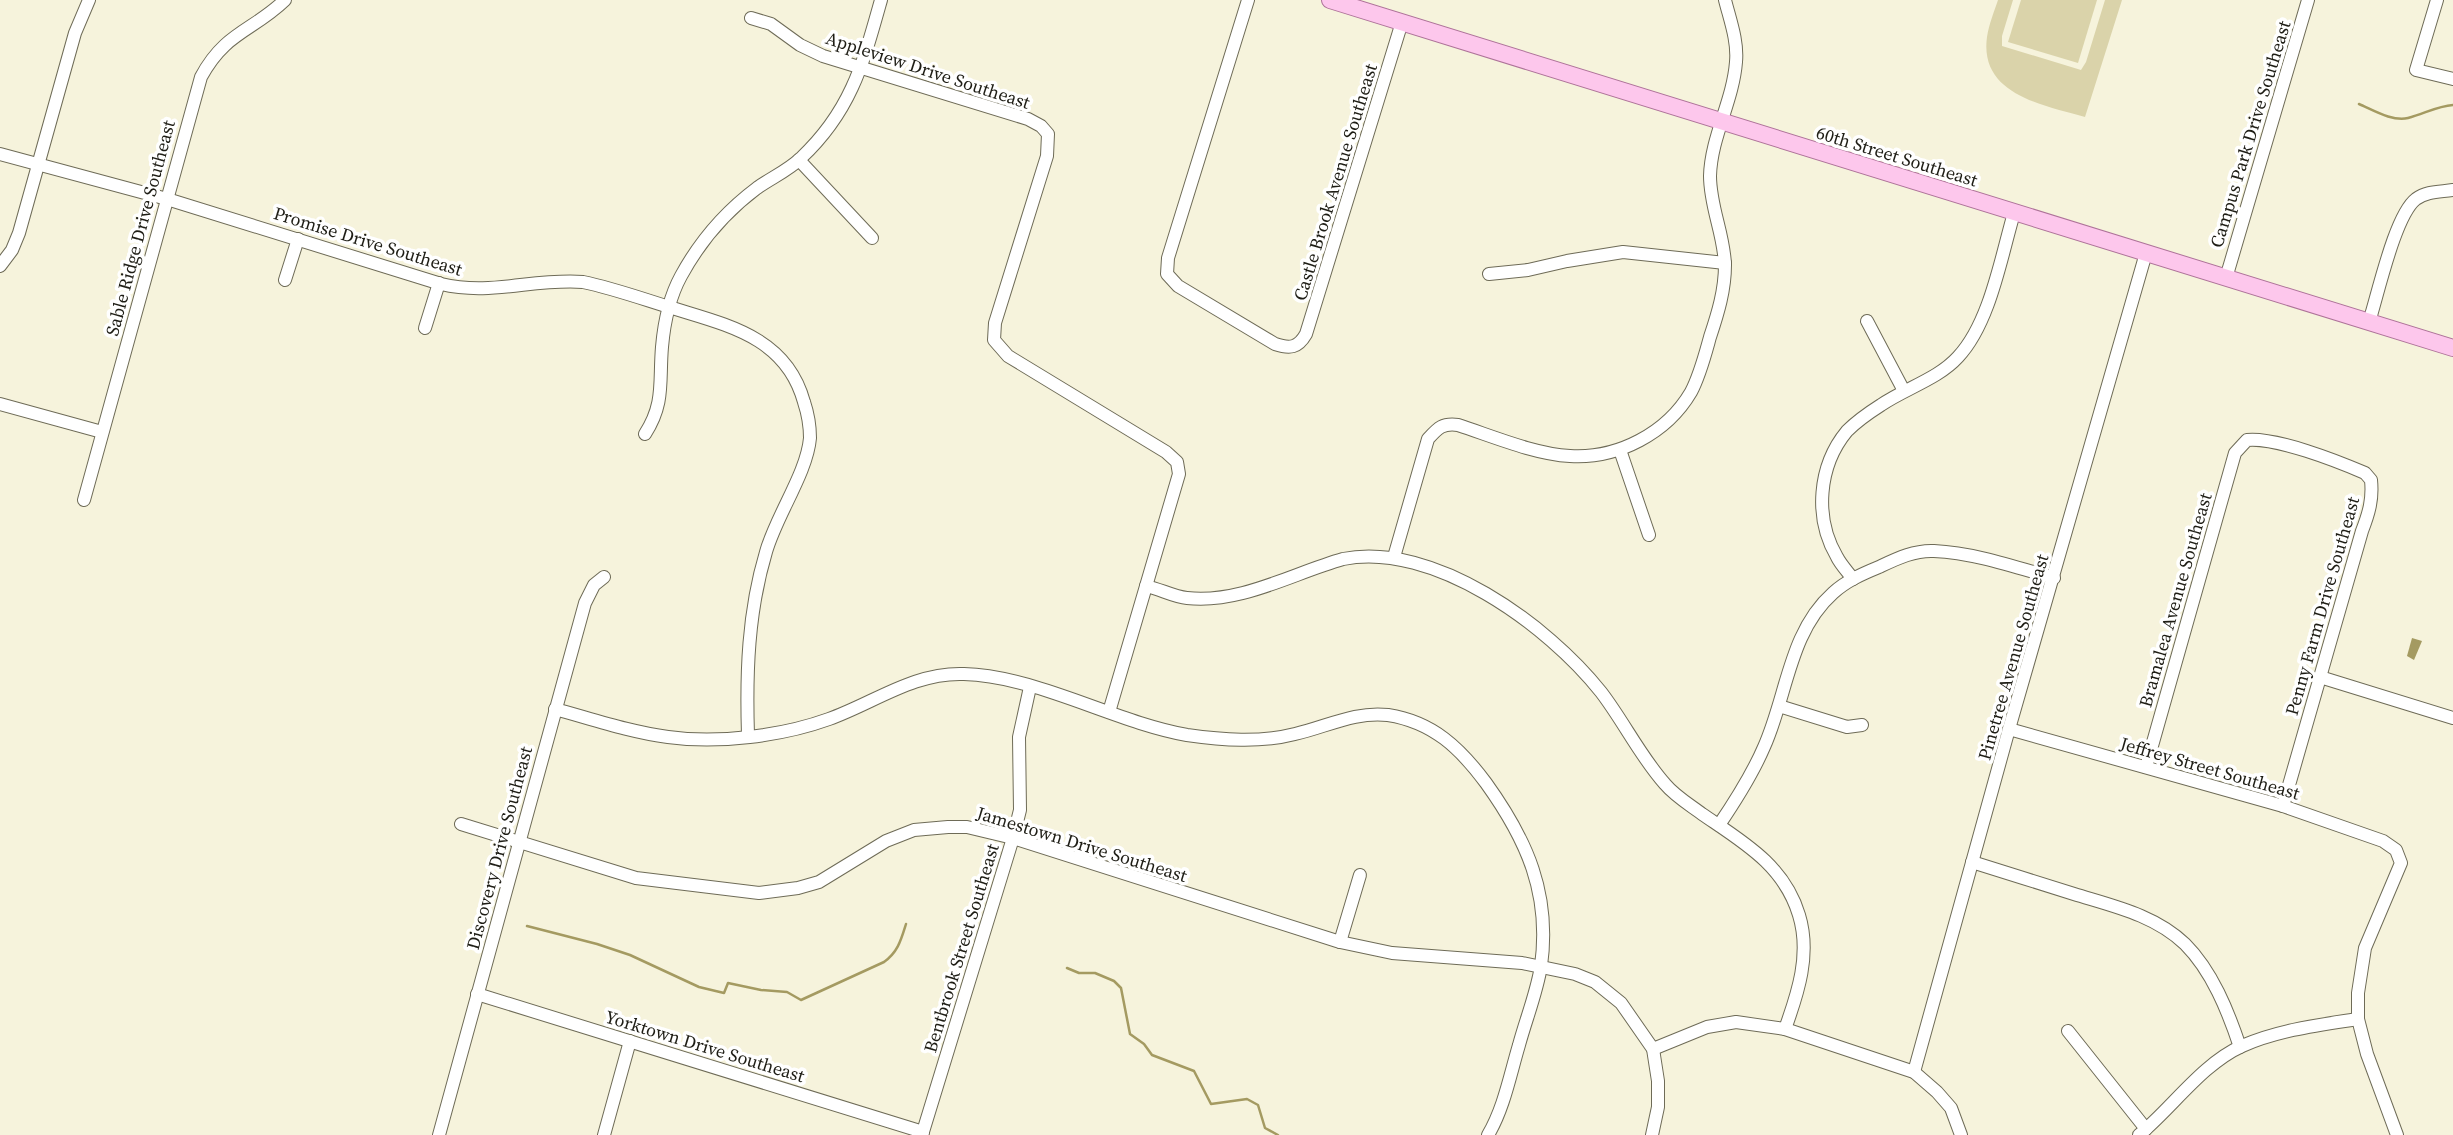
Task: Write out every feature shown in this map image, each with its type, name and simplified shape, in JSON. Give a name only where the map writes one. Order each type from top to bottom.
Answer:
[{"type":"main road","name":"60th Street Southeast","points":[[1330,0],[2453,348]]},
{"type":"street","points":[[0,266],[16,241],[75,33],[89,0]]},
{"type":"street","name":"Sable Ridge Drive Southeast","points":[[84,500],[197,86],[206,66],[231,38],[285,0]]},
{"type":"street","points":[[645,434],[657,412],[662,345],[679,279],[711,231],[731,208],[799,160],[835,120],[847,102],[862,67],[881,0]]},
{"type":"street","name":"Castle Brook Avenue Southeast","points":[[1248,0],[1168,258],[1167,274],[1178,286],[1275,344],[1295,348],[1306,334],[1402,22]]},
{"type":"street","points":[[1394,557],[1428,439],[1438,427],[1458,425],[1543,451],[1571,456],[1620,450],[1653,433],[1675,414],[1691,392],[1720,306],[1725,263],[1711,195],[1710,173],[1736,62],[1732,23],[1725,0]]},
{"type":"street","name":"Campus Park Drive Southeast","points":[[2225,278],[2308,0]]},
{"type":"street","points":[[2437,0],[2416,70],[2453,79]]},
{"type":"street","name":"Appleview Drive Southeast","points":[[751,18],[771,23],[811,51],[1028,119],[1041,126],[1048,134],[1047,156],[995,323],[994,340],[1008,356],[1166,452],[1177,462],[1180,474],[1109,712]]},
{"type":"street","name":"Promise Drive Southeast","points":[[0,154],[167,199],[439,283],[477,290],[559,280],[583,282],[727,325],[762,341],[787,364],[800,387],[808,416],[810,439],[805,460],[766,550],[753,608],[747,664],[748,736]]},
{"type":"street","points":[[799,160],[872,238]]},
{"type":"street","points":[[2369,322],[2402,217],[2414,201],[2427,193],[2453,190]]},
{"type":"street","points":[[1853,579],[1837,557],[1827,534],[1821,501],[1828,463],[1848,431],[1880,405],[1945,369],[1970,341],[1988,301],[2014,212]]},
{"type":"street","points":[[285,280],[298,239]]},
{"type":"street","points":[[1489,274],[1528,270],[1623,252],[1725,263]]},
{"type":"street","name":"Pinetree Avenue Southeast","points":[[1914,1072],[2146,253]]},
{"type":"street","points":[[425,328],[439,283]]},
{"type":"street","points":[[1867,321],[1904,391]]},
{"type":"street","points":[[0,404],[102,432]]},
{"type":"street","name":"Bramalea Avenue Southeast","points":[[2146,766],[2235,453],[2247,440],[2257,439],[2309,453]]},
{"type":"street","points":[[1620,450],[1649,535]]},
{"type":"street","name":"Penny Farm Drive Southeast","points":[[2283,806],[2361,531],[2371,508],[2371,480],[2365,473],[2309,453]]},
{"type":"street","points":[[1719,825],[1743,790],[1765,746],[1797,646],[1810,619],[1832,593],[1853,579],[1906,555],[1931,551],[1959,553],[2053,578]]},
{"type":"street","points":[[1146,586],[1185,598],[1212,599],[1250,590],[1343,559],[1356,556],[1394,557],[1437,570],[1472,586],[1520,614],[1553,640],[1602,693],[1666,785],[1766,858],[1779,875],[1799,915],[1804,950],[1798,990],[1785,1029]]},
{"type":"street","name":"Discovery Drive Southeast","points":[[439,1135],[585,603],[594,586],[604,577]]},
{"type":"street","points":[[555,709],[631,730],[669,737],[703,739],[748,736],[790,731],[815,724],[862,706],[916,680],[938,675],[962,674],[988,676],[1030,687],[1174,732],[1236,740],[1286,736],[1358,716],[1389,716],[1414,722],[1437,732],[1453,743],[1469,760],[1508,814],[1536,876],[1542,907],[1544,928],[1541,967],[1501,1106],[1488,1135]]},
{"type":"street","points":[[2320,677],[2453,718]]},
{"type":"street","name":"Bentbrook Street Southeast","points":[[922,1134],[1020,810],[1018,737],[1030,687]]},
{"type":"street","points":[[1779,706],[1847,727],[1862,725]]},
{"type":"street","name":"Jeffrey Street Southeast","points":[[2009,729],[2283,806],[2383,841],[2396,850],[2401,863],[2365,948],[2358,993],[2358,1019]]},
{"type":"street","name":"Jamestown Drive Southeast","points":[[461,824],[636,878],[759,893],[798,888],[819,882],[886,841],[914,830],[967,827],[1013,838],[1340,942],[1392,953],[1522,963],[1575,974],[1595,982],[1621,1003],[1653,1049]]},
{"type":"street","points":[[1972,862],[2134,913],[2160,925],[2184,943],[2200,962],[2224,1005],[2240,1046]]},
{"type":"street","points":[[1340,942],[1360,875]]},
{"type":"street","name":"Yorktown Drive Southeast","points":[[477,994],[922,1134]]},
{"type":"street","points":[[2068,1031],[2143,1132],[2197,1079],[2240,1046],[2299,1029],[2358,1019],[2397,1135]]},
{"type":"street","points":[[1652,1135],[1658,1107],[1658,1082],[1653,1049],[1707,1027],[1736,1022],[1785,1029],[1914,1072],[1937,1091],[1951,1108],[1961,1135]]},
{"type":"street","points":[[604,1135],[630,1041]]},
{"type":"shaded area","points":[[1998,0],[2013,0],[2002,36],[2002,46],[2081,70],[2086,62],[2105,0],[2122,0],[2085,117],[2034,102],[2004,85],[1993,72],[1987,57],[1987,37]]},
{"type":"shaded area","points":[[2021,0],[2097,0],[2078,63],[2008,42]]},
{"type":"shaded area","points":[[2412,638],[2422,641],[2414,660],[2407,656]]},
{"type":"waterway","points":[[2359,104],[2383,115],[2402,119],[2453,105]]},
{"type":"waterway","points":[[527,926],[630,955],[699,987],[724,993],[728,983],[787,992],[801,1000],[884,962],[896,950],[906,924]]},
{"type":"waterway","points":[[1067,968],[1079,973],[1095,973],[1114,981],[1121,988],[1130,1034],[1144,1044],[1152,1055],[1194,1071],[1211,1104],[1247,1099],[1258,1105],[1265,1128],[1278,1135]]}]
